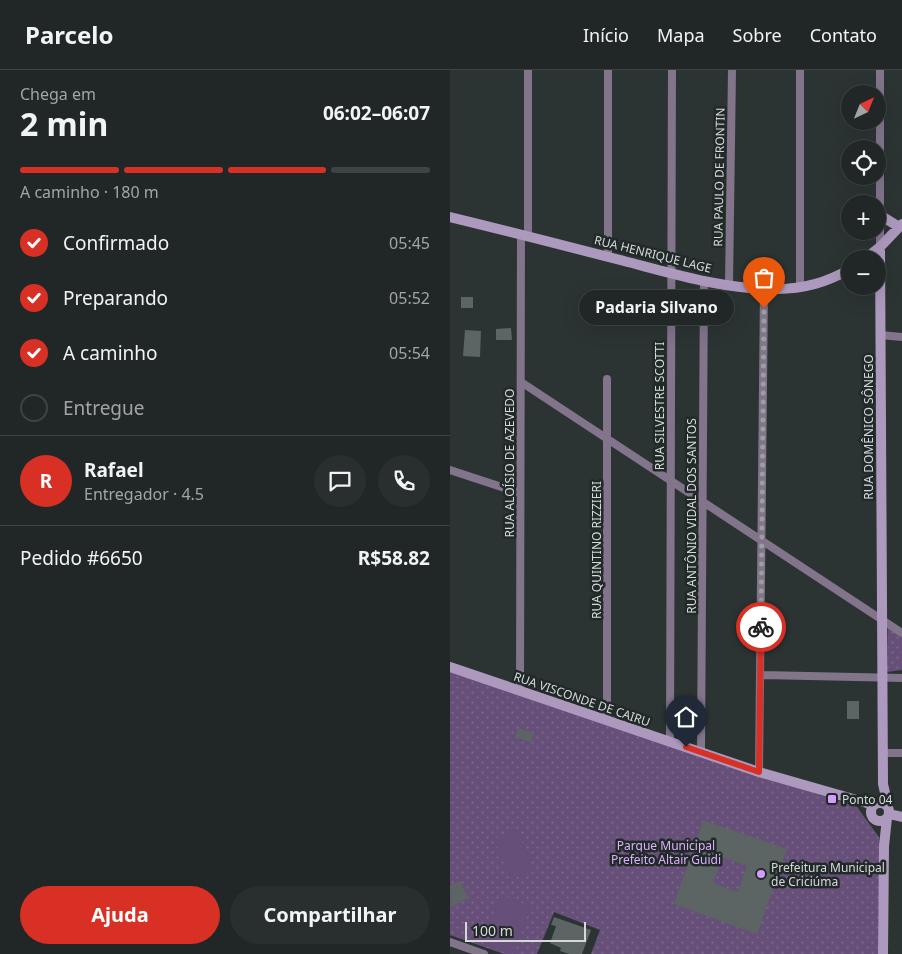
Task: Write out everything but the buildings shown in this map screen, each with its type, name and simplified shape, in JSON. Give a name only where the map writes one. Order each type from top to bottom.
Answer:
[{"type":"street","name":"RUA ALOÍSIO DE AZEVEDO","points":[[520,691],[521,382],[528,70]]},
{"type":"street","points":[[608,70],[608,257]]},
{"type":"street","name":"RUA SILVESTRE SCOTTI","points":[[670,742],[672,70]]},
{"type":"street","name":"RUA PAULO DE FRONTIN","points":[[729,285],[732,70]]},
{"type":"street","points":[[800,70],[800,287]]},
{"type":"street","name":"RUA DOMÊNICO SÔNEGO","points":[[880,70],[880,195]]},
{"type":"street","name":"RUA HENRIQUE LAGE","points":[[450,217],[671,273],[729,285],[764,289],[800,287],[821,282],[841,273]]},
{"type":"street","points":[[876,250],[901,225],[886,218]]},
{"type":"street","name":"RUA DOMÊNICO SÔNEGO","points":[[880,240],[883,784],[888,813],[884,846],[883,954]]},
{"type":"street","name":"RUA ANTÔNIO VIDAL DOS SANTOS","points":[[701,752],[704,280]]},
{"type":"street","points":[[759,772],[764,289]]},
{"type":"street","points":[[880,335],[902,337]]},
{"type":"street","name":"RUA QUINTINO RIZZIERI","points":[[607,379],[607,720]]},
{"type":"street","points":[[521,382],[902,633]]},
{"type":"street","points":[[450,470],[520,493]]},
{"type":"street","name":"RUA VISCONDE DE CAIRU","points":[[450,667],[759,772],[862,800],[874,811]]},
{"type":"street","points":[[760,675],[902,678]]},
{"type":"street","points":[[883,753],[902,752]]},
{"type":"street","name":"RUA DOMÊNICO SÔNEGO","points":[[883,784],[874,811],[884,846]]},
{"type":"street","points":[[888,813],[882,821],[874,811],[882,803],[888,813],[902,817]]},
{"type":"street","points":[[450,942],[484,954]]},
{"type":"green space","points":[[888,627],[902,636],[902,670],[887,672]]},
{"type":"green space","name":"Parque Municipal Prefeito Altair Guidi","points":[[450,671],[857,807],[879,837],[880,842],[878,954],[591,954],[600,930],[554,912],[537,954],[504,954],[450,935]]},
{"type":"green space","points":[[517,829],[534,869],[511,879],[494,839]]},
{"type":"green space","points":[[500,895],[531,906],[514,954],[483,943]]},
{"type":"way so far","points":[[761,627],[764,308]]},
{"type":"place","name":"Padaria Silvano","points":[[764,308]]},
{"type":"place","name":"Ponto 04","points":[[832,799]]},
{"type":"place","name":"Prefeitura Municipal de Criciúma","points":[[761,874]]},
{"type":"route","points":[[686,747],[759,772],[761,627]]}]
